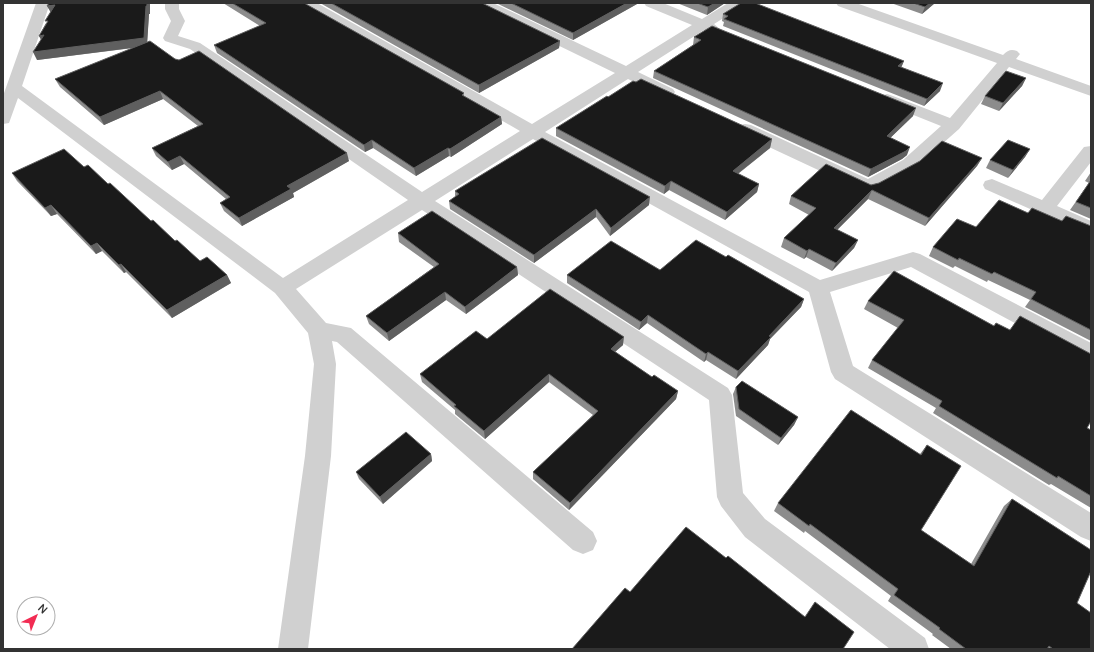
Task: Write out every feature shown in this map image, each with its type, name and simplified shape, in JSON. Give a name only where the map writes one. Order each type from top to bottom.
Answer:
[{"type":"street","points":[[3,119],[43,3]]},
{"type":"street","points":[[172,3],[172,9],[178,21],[170,38],[195,46],[422,201],[720,395],[730,497],[755,528],[914,649]]},
{"type":"street","points":[[307,3],[532,132],[818,288],[843,372],[1091,528]]},
{"type":"street","points":[[482,3],[683,100]]},
{"type":"street","points":[[651,3],[725,34]]},
{"type":"street","points":[[282,288],[738,3]]},
{"type":"street","points":[[843,3],[1091,82]]},
{"type":"street","points":[[867,3],[1009,57],[1091,91]]},
{"type":"street","points":[[733,123],[868,186],[909,164],[953,125],[1009,57]]},
{"type":"street","points":[[14,87],[282,288],[319,330],[325,364],[318,456],[293,649]]},
{"type":"street","points":[[872,93],[953,125]]},
{"type":"street","points":[[1045,209],[1090,151]]},
{"type":"street","points":[[992,186],[1091,229]]},
{"type":"street","points":[[818,288],[913,259],[1091,354]]},
{"type":"street","points":[[319,330],[343,334],[583,541]]},
{"type":"building","points":[[49,3],[147,3],[144,38],[33,52],[44,35],[39,36],[48,21],[45,21],[55,5],[47,6]]},
{"type":"building","points":[[232,3],[304,3],[464,93],[462,95],[501,117],[450,149],[448,148],[414,168],[372,140],[364,145],[214,45],[266,23]]},
{"type":"building","points":[[331,3],[482,3],[560,41],[479,85]]},
{"type":"building","points":[[511,3],[627,3],[573,33]]},
{"type":"building","points":[[697,3],[715,3],[708,7]]},
{"type":"building","points":[[741,3],[755,3],[904,61],[898,66],[943,83],[927,99],[724,19],[728,16],[723,14]]},
{"type":"building","points":[[913,3],[930,3],[925,7]]},
{"type":"building","points":[[712,26],[916,108],[887,136],[910,147],[906,151],[871,169],[654,71],[701,40],[694,37]]},
{"type":"building","points":[[150,41],[175,59],[179,60],[199,51],[347,153],[287,186],[291,189],[239,218],[220,203],[230,197],[180,156],[168,162],[152,148],[203,124],[160,91],[100,117],[55,79]]},
{"type":"building","points":[[1006,71],[1026,78],[1003,103],[985,96]]},
{"type":"building","points":[[641,79],[772,139],[733,171],[759,184],[727,212],[671,181],[665,186],[556,128],[633,81],[636,82]]},
{"type":"building","points":[[542,138],[650,197],[611,228],[596,209],[534,255],[449,201],[459,194],[455,191]]},
{"type":"building","points":[[1008,140],[1030,149],[1013,170],[990,160]]},
{"type":"building","points":[[942,141],[982,158],[929,218],[872,190],[834,228],[858,240],[836,263],[809,249],[807,251],[784,238],[816,208],[791,196],[826,164],[871,185],[879,183],[920,161]]},
{"type":"building","points":[[64,149],[84,167],[88,165],[108,184],[110,183],[151,221],[153,220],[175,241],[177,240],[200,261],[207,257],[227,275],[167,310],[121,264],[119,265],[97,243],[91,246],[51,205],[45,208],[12,173]]},
{"type":"building","points":[[1091,180],[1091,208],[1076,202]]},
{"type":"building","points":[[999,200],[1028,213],[1032,208],[1062,221],[1066,216],[1091,226],[1091,330],[1031,299],[1036,292],[994,272],[992,274],[959,258],[958,260],[933,247],[957,219],[976,227]]},
{"type":"building","points":[[432,211],[517,267],[465,307],[445,292],[387,333],[366,316],[439,264],[398,233]]},
{"type":"building","points":[[696,240],[726,257],[728,255],[804,299],[769,336],[771,337],[738,371],[708,352],[706,354],[648,315],[641,322],[567,275],[611,241],[660,270]]},
{"type":"building","points":[[894,271],[994,326],[996,323],[1010,330],[1020,316],[1091,354],[1091,421],[1087,428],[1091,430],[1091,496],[1058,476],[1057,478],[939,406],[942,401],[872,360],[904,320],[868,301]]},
{"type":"building","points":[[550,289],[624,337],[611,349],[652,377],[654,375],[678,391],[570,503],[533,472],[598,411],[549,374],[484,431],[454,406],[456,405],[420,374],[476,331],[487,339]]},
{"type":"building","points":[[742,381],[798,417],[781,438],[739,409],[736,387]]},
{"type":"building","points":[[851,410],[921,455],[927,445],[961,466],[921,530],[974,566],[1012,499],[1091,550],[1091,571],[1077,603],[1091,613],[1091,649],[1053,649],[1049,646],[1047,649],[966,649],[939,629],[940,628],[894,595],[898,589],[810,524],[809,526],[778,503]]},
{"type":"building","points":[[406,432],[431,454],[380,497],[356,472]]},
{"type":"building","points":[[686,527],[726,558],[728,556],[805,617],[815,602],[854,632],[843,649],[572,649],[625,588],[630,592]]}]
